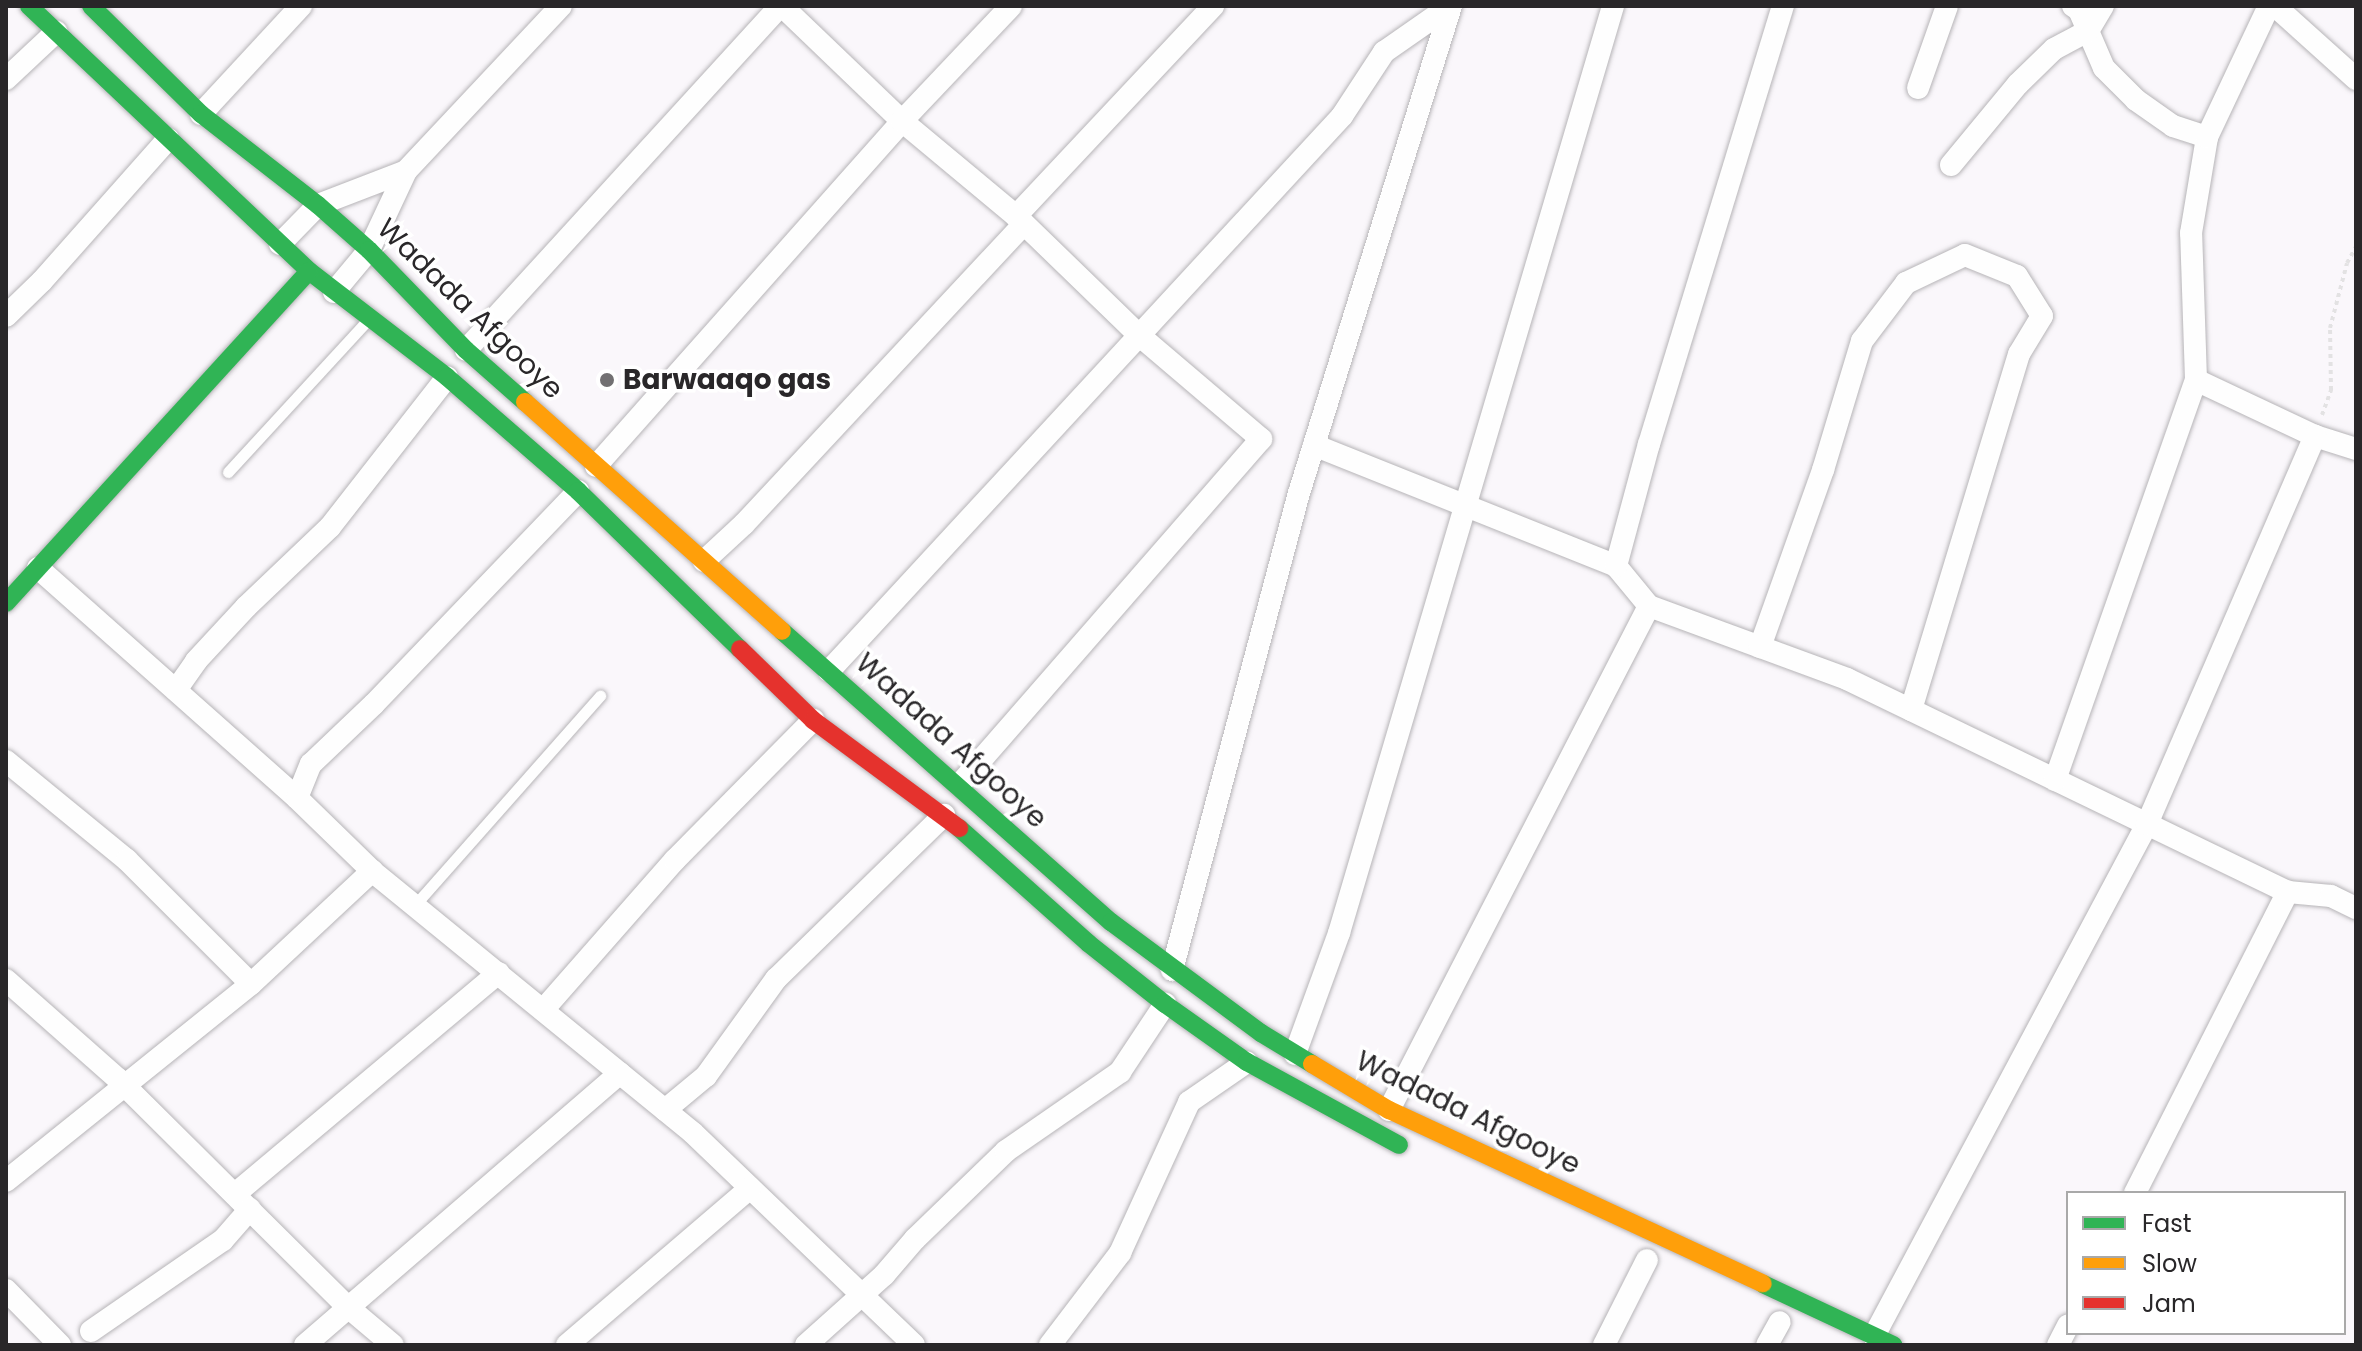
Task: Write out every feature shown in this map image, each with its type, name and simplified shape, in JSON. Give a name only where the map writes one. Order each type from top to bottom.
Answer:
[{"type":"main road","name":"Wadada Afgooye","points":[[29,6],[309,271],[447,377],[578,491],[813,720],[944,815],[1088,943],[1165,1004],[1247,1062],[1419,1154]]},
{"type":"main road","name":"Wadada Afgooye","points":[[91,6],[201,114],[318,205],[369,250],[466,350],[1111,922],[1172,970],[1295,1054],[1389,1110],[1884,1340]]},
{"type":"main road","points":[[6,603],[309,271]]},
{"type":"street","points":[[201,114],[301,6]]},
{"type":"street","points":[[334,292],[369,250],[406,171],[561,6]]},
{"type":"street","points":[[466,350],[781,6],[902,121],[1020,220],[1140,336],[1261,439],[959,785]]},
{"type":"street","points":[[596,466],[902,121],[1011,6]]},
{"type":"street","points":[[704,561],[744,524],[1213,6]]},
{"type":"street","points":[[829,671],[1342,116],[1384,52],[1450,6]]},
{"type":"street","points":[[1172,970],[1226,758],[1314,445],[1450,6]]},
{"type":"street","points":[[1295,1054],[1339,933],[1613,6]]},
{"type":"street","points":[[1616,566],[1649,444],[1783,6]]},
{"type":"street","points":[[1918,88],[1947,6]]},
{"type":"street","points":[[2073,6],[2079,10],[2104,68],[2136,100],[2173,126],[2207,137]]},
{"type":"street","points":[[1951,165],[2018,84],[2054,49],[2088,31],[2103,6]]},
{"type":"street","points":[[2055,780],[2196,380],[2191,233],[2207,137],[2269,6]]},
{"type":"street","points":[[2275,6],[2356,79]]},
{"type":"street","points":[[6,79],[56,32]]},
{"type":"street","points":[[6,316],[42,281],[168,139]]},
{"type":"street","points":[[280,244],[318,205],[406,171]]},
{"type":"street","points":[[1760,647],[1823,470],[1862,341],[1906,283],[1965,255],[2017,276],[2042,316],[2019,354],[1911,710]]},
{"type":"street","points":[[176,690],[196,661],[246,607],[330,527],[447,377]]},
{"type":"street","points":[[2196,380],[2315,436],[2356,449]]},
{"type":"street","points":[[1884,1340],[2147,824],[2315,436]]},
{"type":"street","points":[[1314,445],[1466,503],[1616,566],[1649,606],[1847,679],[2288,892],[2331,896],[2356,908]]},
{"type":"street","points":[[297,798],[311,764],[374,704],[578,491]]},
{"type":"street","points":[[38,568],[297,798],[372,871],[665,1110],[914,1345]]},
{"type":"street","points":[[1389,1110],[1649,606]]},
{"type":"street","points":[[543,1010],[675,860],[813,720]]},
{"type":"street","points":[[6,761],[127,860],[251,984]]},
{"type":"street","points":[[665,1110],[706,1076],[776,979],[944,815]]},
{"type":"street","points":[[6,1181],[251,984],[372,871]]},
{"type":"street","points":[[2136,1191],[2288,892]]},
{"type":"street","points":[[72,1345],[96,1338],[223,1240],[242,1201],[498,973]]},
{"type":"street","points":[[6,980],[124,1087],[349,1308],[393,1345]]},
{"type":"street","points":[[806,1345],[884,1275],[1006,1151],[1120,1072],[1165,1004]]},
{"type":"street","points":[[1050,1345],[1120,1253],[1189,1102],[1247,1062]]},
{"type":"street","points":[[305,1345],[620,1073]]},
{"type":"street","points":[[567,1345],[750,1188]]},
{"type":"street","points":[[1604,1345],[1647,1260]]},
{"type":"street","points":[[6,1290],[60,1345]]},
{"type":"street","points":[[1767,1345],[1779,1322]]},
{"type":"lane","points":[[228,472],[369,320]]},
{"type":"lane","points":[[414,906],[600,696]]},
{"type":"path","points":[[2315,436],[2331,390],[2330,328],[2347,263],[2356,247]]},
{"type":"traffic: fast","points":[[29,6],[309,271],[447,377],[578,491],[740,649]]},
{"type":"traffic: fast","points":[[91,6],[201,114],[318,205],[369,250],[466,350],[525,402]]},
{"type":"traffic: fast","points":[[6,603],[309,271]]},
{"type":"traffic: fast","points":[[782,631],[1111,922],[1261,1033],[1312,1064]]},
{"type":"traffic: fast","points":[[959,828],[1088,943],[1165,1004],[1247,1062],[1399,1145]]},
{"type":"traffic: fast","points":[[1763,1284],[1893,1345]]},
{"type":"traffic: slow","points":[[525,402],[782,631]]},
{"type":"traffic: slow","points":[[1312,1064],[1389,1110],[1763,1284]]},
{"type":"traffic: jam","points":[[740,649],[813,720],[959,828]]},
{"type":"place","name":"Barwaaqo gas","points":[[607,380]]}]
